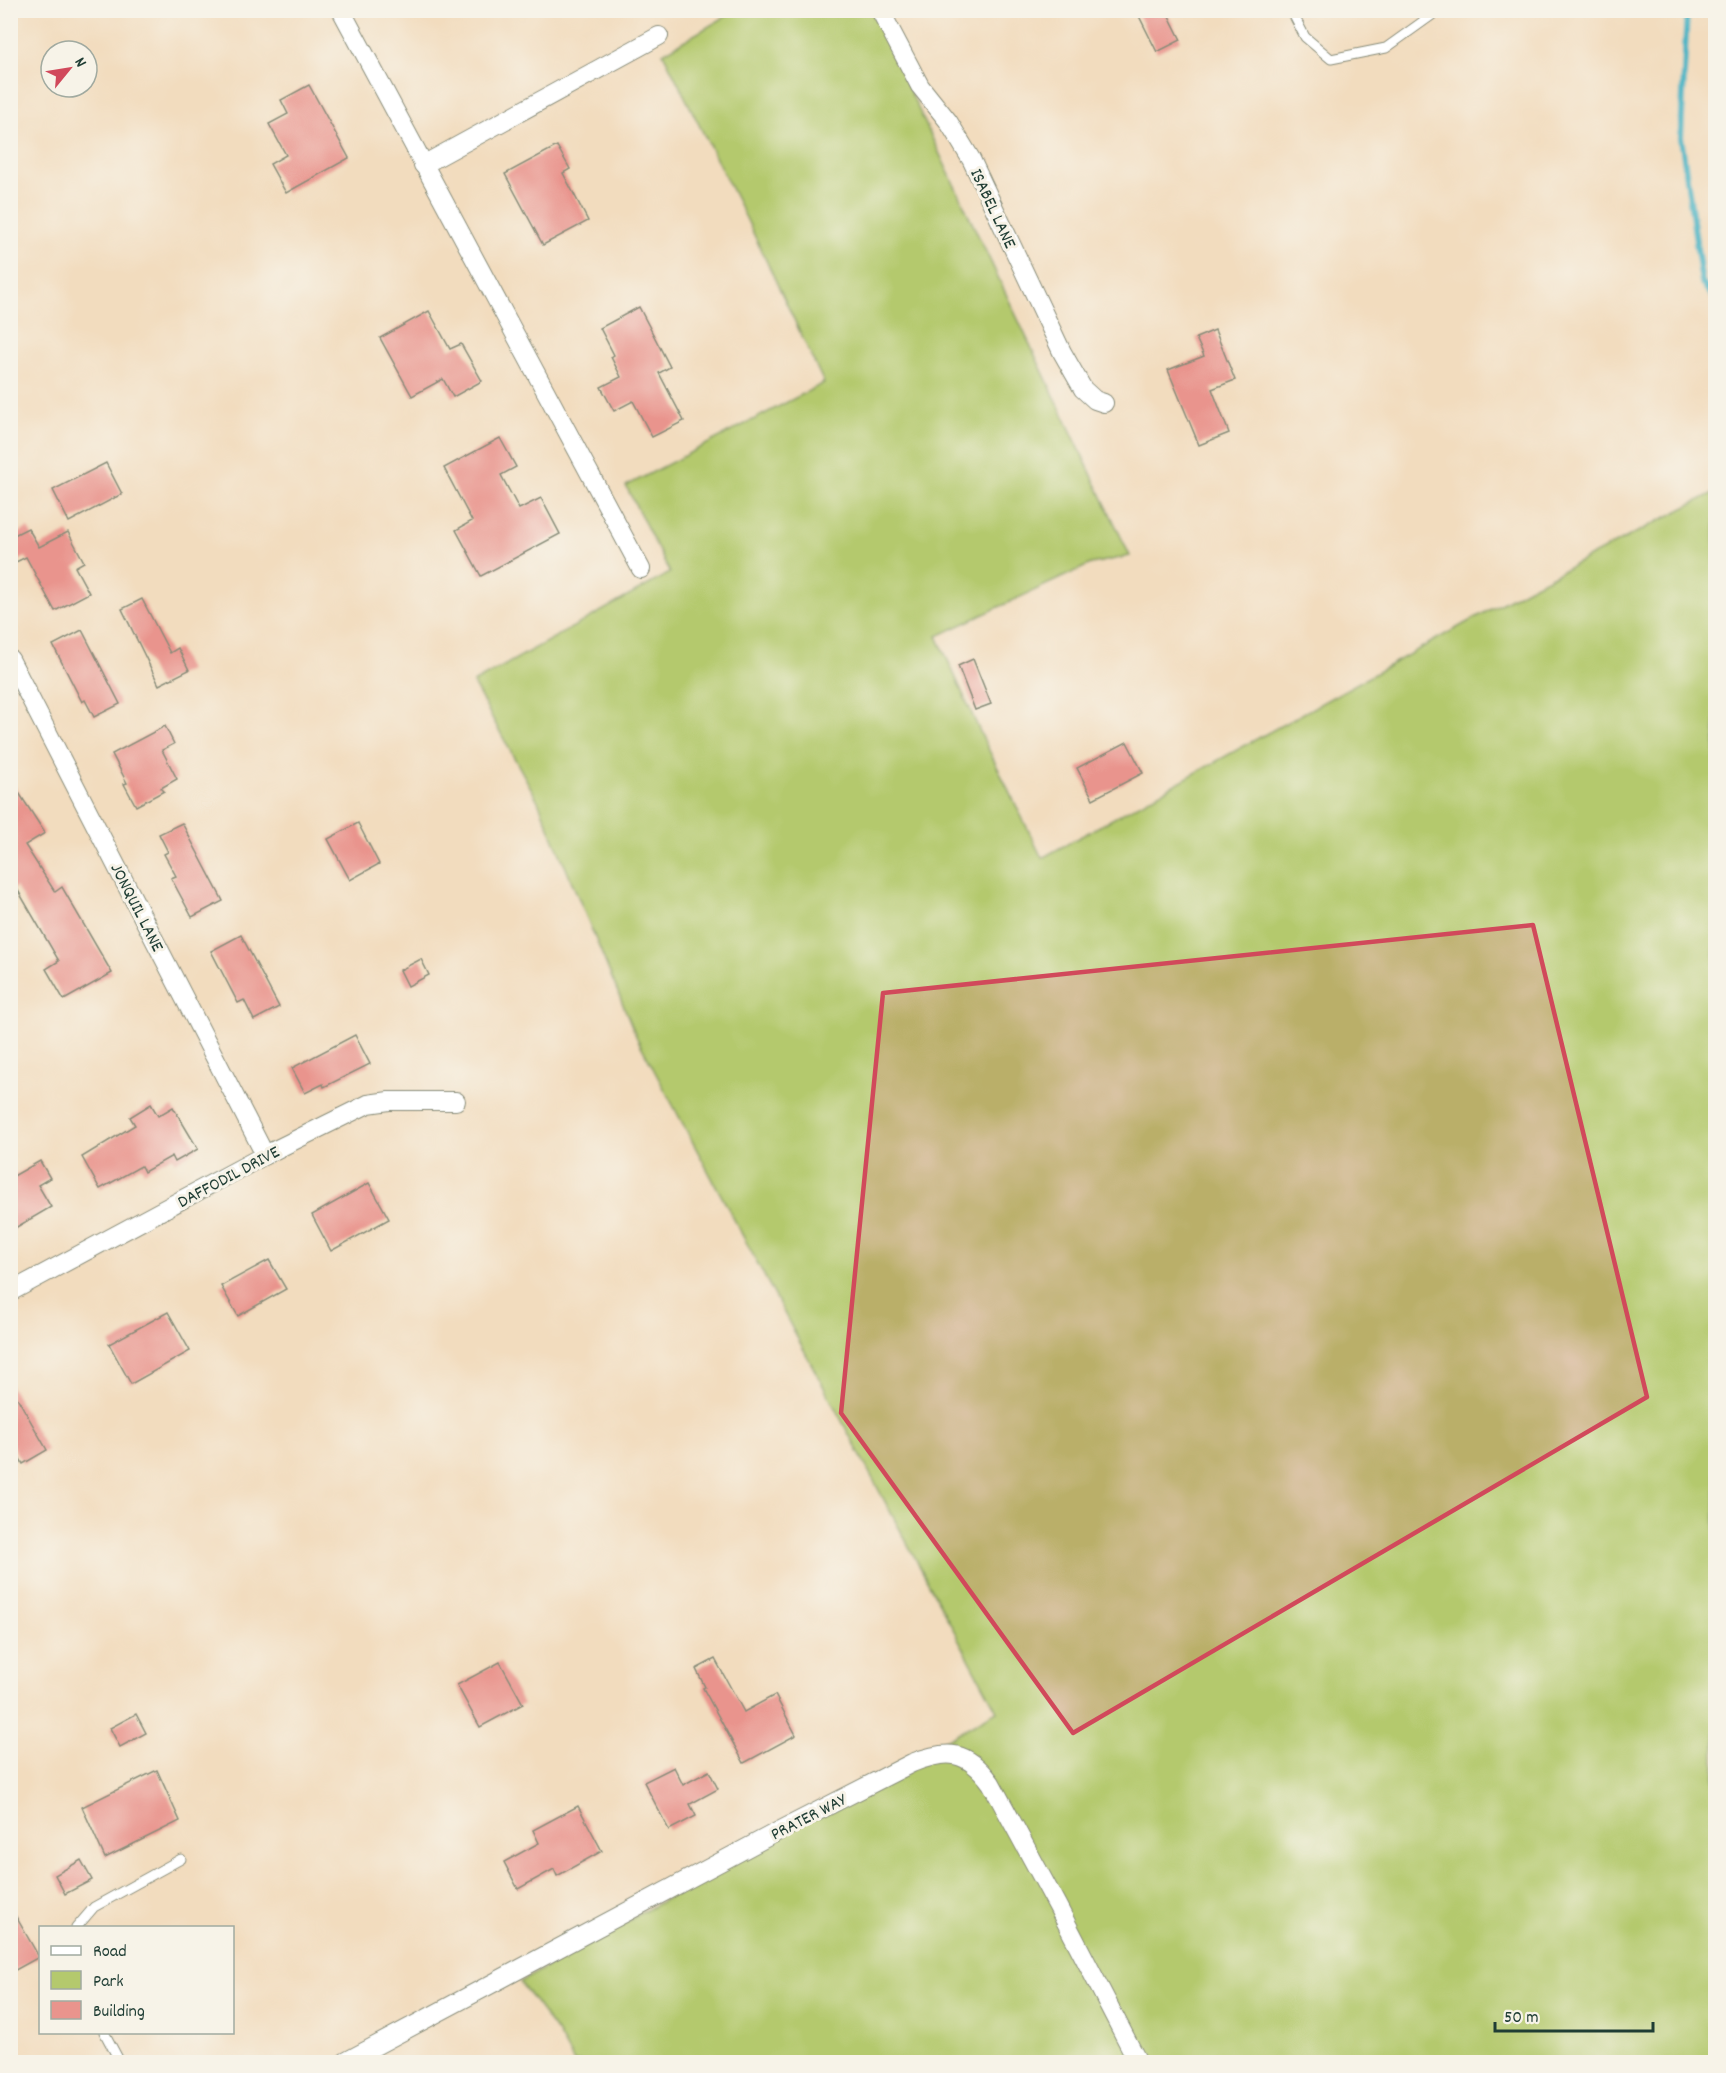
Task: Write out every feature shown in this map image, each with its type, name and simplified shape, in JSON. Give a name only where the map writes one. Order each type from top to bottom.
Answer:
[{"type":"street","points":[[341,10],[640,569]]},
{"type":"street","name":"ISABEL LANE","points":[[880,10],[920,86],[948,121],[971,159],[1062,352],[1083,389],[1095,400],[1104,403]]},
{"type":"street","points":[[423,165],[659,36]]},
{"type":"street","name":"JONQUIL LANE","points":[[10,659],[265,1155]]},
{"type":"street","name":"DAFFODIL DRIVE","points":[[10,1292],[265,1155],[368,1104],[389,1101],[456,1101]]},
{"type":"street","name":"PRATER WAY","points":[[345,2062],[841,1799],[912,1763],[927,1757],[951,1754],[972,1761],[991,1783],[1138,2062]]},
{"type":"lane","points":[[1291,10],[1305,37],[1331,59],[1386,48],[1439,10]]},
{"type":"lane","points":[[78,1926],[94,1907],[181,1858]]},
{"type":"lane","points":[[105,2034],[120,2062]]},
{"type":"highlighted area","points":[[1533,925],[1647,1397],[1073,1733],[841,1413],[883,993]]},
{"type":"green space","points":[[735,11],[872,11],[1130,556],[1091,564],[937,636],[981,734],[1042,858],[1529,588],[1715,492],[1715,2062],[574,2062],[557,2032],[520,1982],[997,1711],[637,1038],[538,801],[473,683],[670,573],[626,486],[824,383],[747,220],[663,53]]},
{"type":"building","points":[[1136,10],[1166,10],[1181,40],[1157,52]]},
{"type":"building","points":[[309,85],[349,158],[286,193],[270,164],[286,155],[269,124],[288,114],[281,100]]},
{"type":"building","points":[[557,146],[570,169],[563,173],[588,221],[543,245],[505,174]]},
{"type":"building","points":[[639,307],[670,367],[659,373],[684,421],[652,437],[633,401],[614,411],[601,387],[621,377],[611,357],[614,355],[600,328]]},
{"type":"building","points":[[429,311],[450,349],[461,344],[482,381],[453,397],[443,379],[412,396],[380,338]]},
{"type":"building","points":[[1215,330],[1235,380],[1212,389],[1229,433],[1199,445],[1168,370],[1204,356],[1196,338]]},
{"type":"building","points":[[500,438],[516,467],[501,475],[519,509],[541,498],[560,534],[481,576],[456,530],[472,521],[444,468]]},
{"type":"building","points":[[106,463],[122,494],[69,522],[53,490]]},
{"type":"building","points":[[28,528],[39,547],[68,532],[84,562],[75,567],[89,593],[55,611],[26,557],[16,562],[10,552],[10,537]]},
{"type":"building","points":[[142,599],[170,653],[178,648],[189,670],[159,685],[122,609]]},
{"type":"building","points":[[82,630],[120,704],[94,717],[85,700],[82,702],[53,645]]},
{"type":"building","points":[[973,659],[991,704],[975,710],[958,666]]},
{"type":"building","points":[[165,726],[174,744],[162,750],[177,779],[161,788],[164,791],[136,806],[112,754]]},
{"type":"building","points":[[1127,742],[1143,773],[1093,799],[1077,768]]},
{"type":"building","points":[[10,779],[45,833],[25,845],[55,892],[62,887],[112,973],[64,1000],[46,969],[59,961],[16,887],[10,891]]},
{"type":"building","points":[[182,823],[223,901],[192,917],[171,878],[176,876],[164,854],[168,852],[159,834]]},
{"type":"building","points":[[358,823],[379,864],[350,880],[328,839]]},
{"type":"building","points":[[241,935],[279,1007],[254,1020],[244,1000],[238,1003],[211,951]]},
{"type":"building","points":[[421,959],[429,975],[408,986],[400,970]]},
{"type":"building","points":[[355,1035],[370,1064],[324,1087],[323,1084],[305,1093],[292,1068]]},
{"type":"building","points":[[151,1104],[158,1116],[173,1107],[198,1149],[175,1162],[172,1156],[144,1172],[141,1166],[100,1189],[82,1157],[135,1125],[130,1117]]},
{"type":"building","points":[[40,1161],[50,1178],[38,1185],[51,1207],[10,1231],[10,1178]]},
{"type":"building","points":[[369,1183],[389,1219],[331,1251],[312,1215]]},
{"type":"building","points":[[269,1260],[286,1289],[238,1316],[221,1286]]},
{"type":"building","points":[[168,1312],[190,1351],[131,1384],[109,1344]]},
{"type":"building","points":[[10,1385],[47,1450],[23,1464],[10,1442]]},
{"type":"building","points":[[715,1659],[744,1712],[775,1695],[796,1735],[744,1763],[703,1688],[705,1687],[696,1669]]},
{"type":"building","points":[[500,1662],[523,1704],[480,1727],[457,1685]]},
{"type":"building","points":[[136,1714],[146,1733],[120,1747],[110,1728]]},
{"type":"building","points":[[674,1767],[683,1785],[709,1771],[718,1789],[690,1804],[696,1816],[669,1830],[644,1782]]},
{"type":"building","points":[[157,1770],[180,1821],[105,1858],[82,1807]]},
{"type":"building","points":[[578,1806],[602,1851],[557,1876],[554,1869],[518,1889],[504,1862],[539,1843],[533,1830]]},
{"type":"building","points":[[81,1860],[92,1880],[65,1894],[55,1875]]},
{"type":"building","points":[[10,1906],[39,1957],[10,1973]]},
{"type":"waterway","points":[[1687,10],[1681,137],[1702,283],[1716,300]]}]
